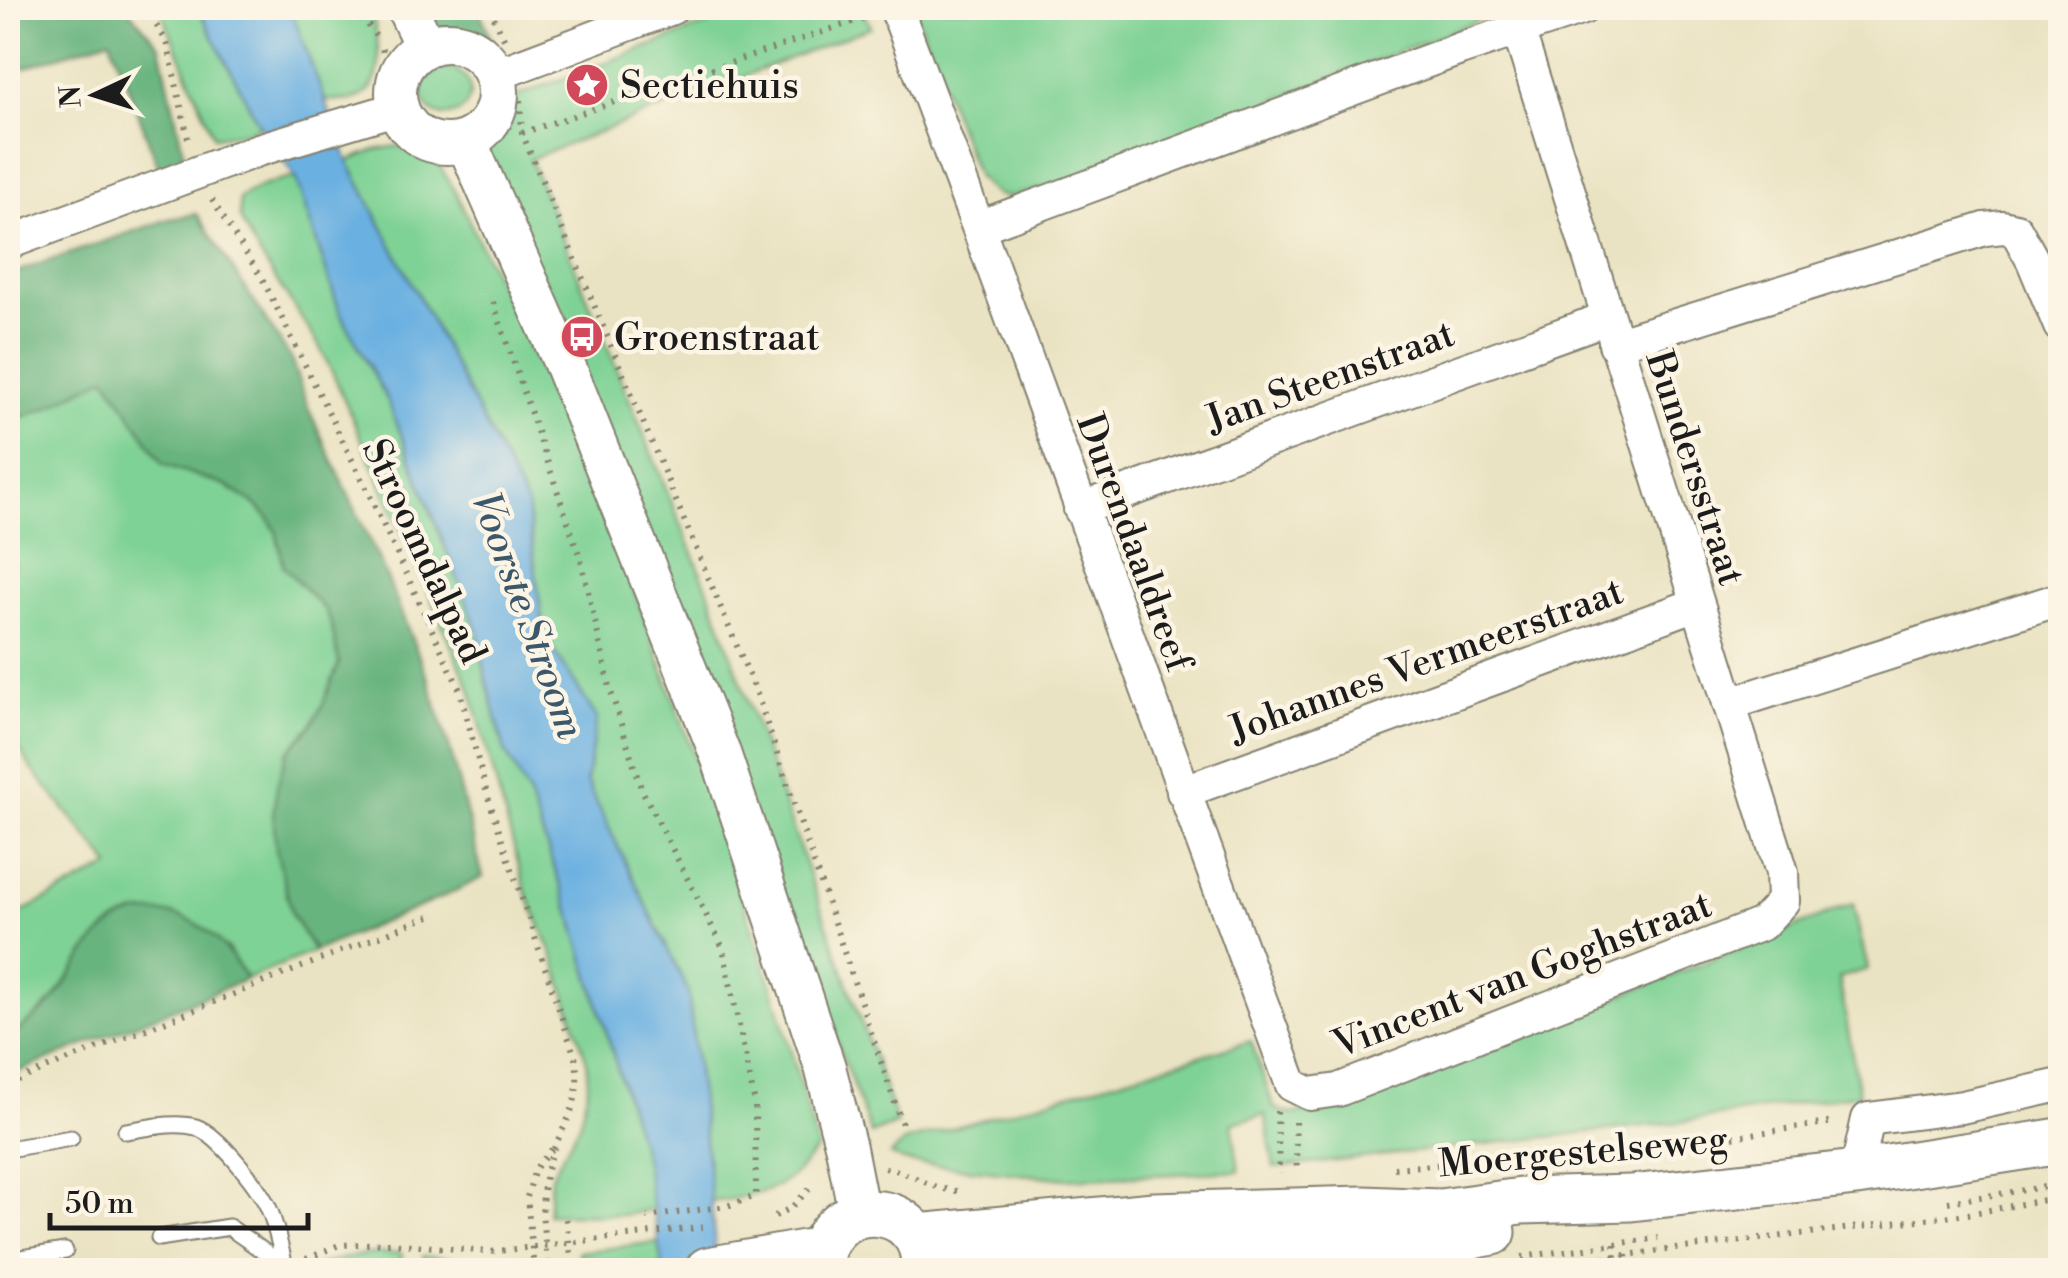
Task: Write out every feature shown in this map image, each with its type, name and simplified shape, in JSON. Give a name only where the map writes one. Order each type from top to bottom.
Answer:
[{"type":"main road","name":"Moergestelseweg","points":[[961,1270],[1153,1243],[1284,1255],[1367,1224],[1440,1212],[1520,1201],[1630,1198],[1856,1173],[2060,1141]]},
{"type":"main road","points":[[719,1254],[820,1260],[835,1228],[858,1214],[880,1213],[902,1222],[920,1254]]},
{"type":"main road","name":"Moergestelseweg","points":[[920,1254],[1154,1215],[1367,1224]]},
{"type":"street","points":[[407,8],[425,46]]},
{"type":"street","points":[[495,75],[672,8]]},
{"type":"street","points":[[979,227],[1583,8]]},
{"type":"street","name":"Durendaaldreef","points":[[886,11],[979,227],[1183,792],[1301,1090]]},
{"type":"street","name":"Bundersstraat","points":[[1518,29],[1782,872],[1783,900],[1762,924]]},
{"type":"street","points":[[442,42],[474,49],[495,75],[498,90],[490,120],[466,141],[440,143],[426,139],[404,120],[397,96],[402,69],[425,46],[442,42]]},
{"type":"street","points":[[8,243],[258,150],[355,122],[397,96]]},
{"type":"street","points":[[466,141],[566,368],[721,756],[825,1067],[869,1169],[858,1214]]},
{"type":"street","name":"Jan Steenstraat","points":[[1080,508],[1611,331],[1985,229],[2016,230],[2060,326]]},
{"type":"street","points":[[1728,704],[2060,599]]},
{"type":"street","name":"Johannes Vermeerstraat","points":[[1183,792],[1697,604]]},
{"type":"street","name":"Vincent van Goghstraat","points":[[1301,1090],[1338,1090],[1762,924]]},
{"type":"street","points":[[1856,1173],[1868,1120],[1962,1107],[2060,1086]]},
{"type":"lane","points":[[126,1131],[165,1125],[195,1127],[216,1138],[270,1210],[287,1269]]},
{"type":"lane","points":[[8,1149],[71,1138]]},
{"type":"lane","points":[[159,1238],[230,1227],[287,1269]]},
{"type":"lane","points":[[8,1263],[65,1251]]},
{"type":"path","name":"Stroomdalpad","points":[[145,8],[167,42],[196,174],[263,280],[459,688],[487,794],[579,1078],[572,1116],[547,1169],[542,1198],[549,1270]]},
{"type":"path","points":[[356,8],[378,38],[397,96]]},
{"type":"path","points":[[886,11],[522,133],[757,694],[903,1127]]},
{"type":"path","points":[[487,285],[581,560],[610,692],[642,788],[723,948],[755,1104],[756,1196],[726,1206],[647,1217]]},
{"type":"path","points":[[8,1084],[435,914]]},
{"type":"path","points":[[1298,1174],[1301,1090]]},
{"type":"path","points":[[1279,1176],[1277,1105],[1301,1090]]},
{"type":"path","name":"Moergestelseweg","points":[[1367,1224],[1663,1147],[1868,1120]]},
{"type":"path","name":"Stroomdalpad","points":[[534,1270],[527,1197],[536,1169],[557,1143]]},
{"type":"path","points":[[765,1218],[791,1208],[822,1179],[869,1169]]},
{"type":"path","points":[[1520,1270],[1968,1214],[2060,1197]]},
{"type":"path","points":[[566,1220],[573,1270]]},
{"type":"path","points":[[287,1269],[339,1245],[390,1242],[490,1252],[651,1235],[719,1254]]},
{"type":"path","points":[[1614,1244],[1618,1270]]},
{"type":"path","points":[[1626,1255],[1627,1270]]},
{"type":"green space","points":[[8,8],[127,8],[160,46],[185,160],[160,171],[110,39],[8,73]]},
{"type":"green space","points":[[160,8],[198,8],[260,126],[214,137]]},
{"type":"green space","points":[[290,8],[371,8],[379,62],[372,86],[363,95],[325,101]]},
{"type":"green space","points":[[421,8],[478,8],[495,48],[470,35],[434,27]]},
{"type":"green space","points":[[751,8],[860,8],[871,27],[530,159],[711,597],[897,1123],[871,1134],[813,977],[487,154],[493,133],[519,95]]},
{"type":"green space","points":[[914,8],[1478,8],[1482,19],[1088,173],[1034,191],[1001,196],[977,177]]},
{"type":"green space","points":[[446,68],[463,75],[470,92],[463,109],[446,116],[429,109],[422,92],[429,75]]},
{"type":"green space","points":[[397,146],[423,150],[438,163],[456,193],[553,397],[629,575],[694,755],[776,998],[818,1148],[790,1178],[762,1192],[710,1202],[688,991],[586,781],[597,718],[544,635],[527,505],[348,161]]},
{"type":"green space","points":[[295,177],[340,313],[388,401],[478,632],[505,751],[528,793],[572,918],[644,1156],[654,1209],[624,1215],[548,1214],[551,1176],[579,1125],[588,1087],[587,1062],[554,958],[526,892],[471,691],[334,376],[240,219],[239,199]]},
{"type":"green space","points":[[197,214],[290,357],[309,410],[385,573],[429,681],[483,877],[314,951],[292,915],[276,849],[273,814],[287,753],[311,726],[339,663],[325,610],[284,567],[276,531],[267,516],[226,486],[163,464],[106,377],[47,408],[8,422],[8,275],[169,219]]},
{"type":"green space","points":[[106,376],[163,464],[226,486],[267,516],[276,531],[284,567],[325,610],[331,623],[339,663],[311,726],[287,753],[292,915],[314,951],[247,979],[227,948],[92,944],[53,1000],[8,1038],[8,919],[111,866],[31,768],[8,731],[8,586],[14,564],[8,560],[8,422],[47,408]]},
{"type":"green space","points":[[1853,904],[1868,969],[1839,978],[1859,1094],[1681,1122],[1274,1168],[1265,1115],[1232,1123],[1239,1171],[1067,1179],[914,1163],[891,1155],[904,1142],[1251,1041],[1274,1108],[1290,1114],[1319,1110],[1358,1099]]},
{"type":"green space","points":[[137,913],[169,914],[194,922],[224,947],[247,979],[8,1076],[8,1038],[51,1003],[107,928]]},
{"type":"green space","points":[[658,1242],[662,1265],[637,1270],[580,1270],[578,1252]]},
{"type":"green space","points":[[401,1253],[403,1270],[307,1270],[344,1258]]},
{"type":"green space","points":[[423,1256],[482,1261],[526,1258],[527,1270],[425,1270]]},
{"type":"water","name":"Voorste Stroom","points":[[198,8],[290,8],[348,161],[527,505],[544,635],[597,718],[586,781],[688,991],[717,1270],[663,1270],[644,1156],[572,918],[528,793],[505,751],[478,631],[388,401],[340,312],[295,177],[260,126]]},
{"type":"place","name":"Sectiehuis","points":[[587,85]]},
{"type":"place","name":"Groenstraat","points":[[582,337]]}]
